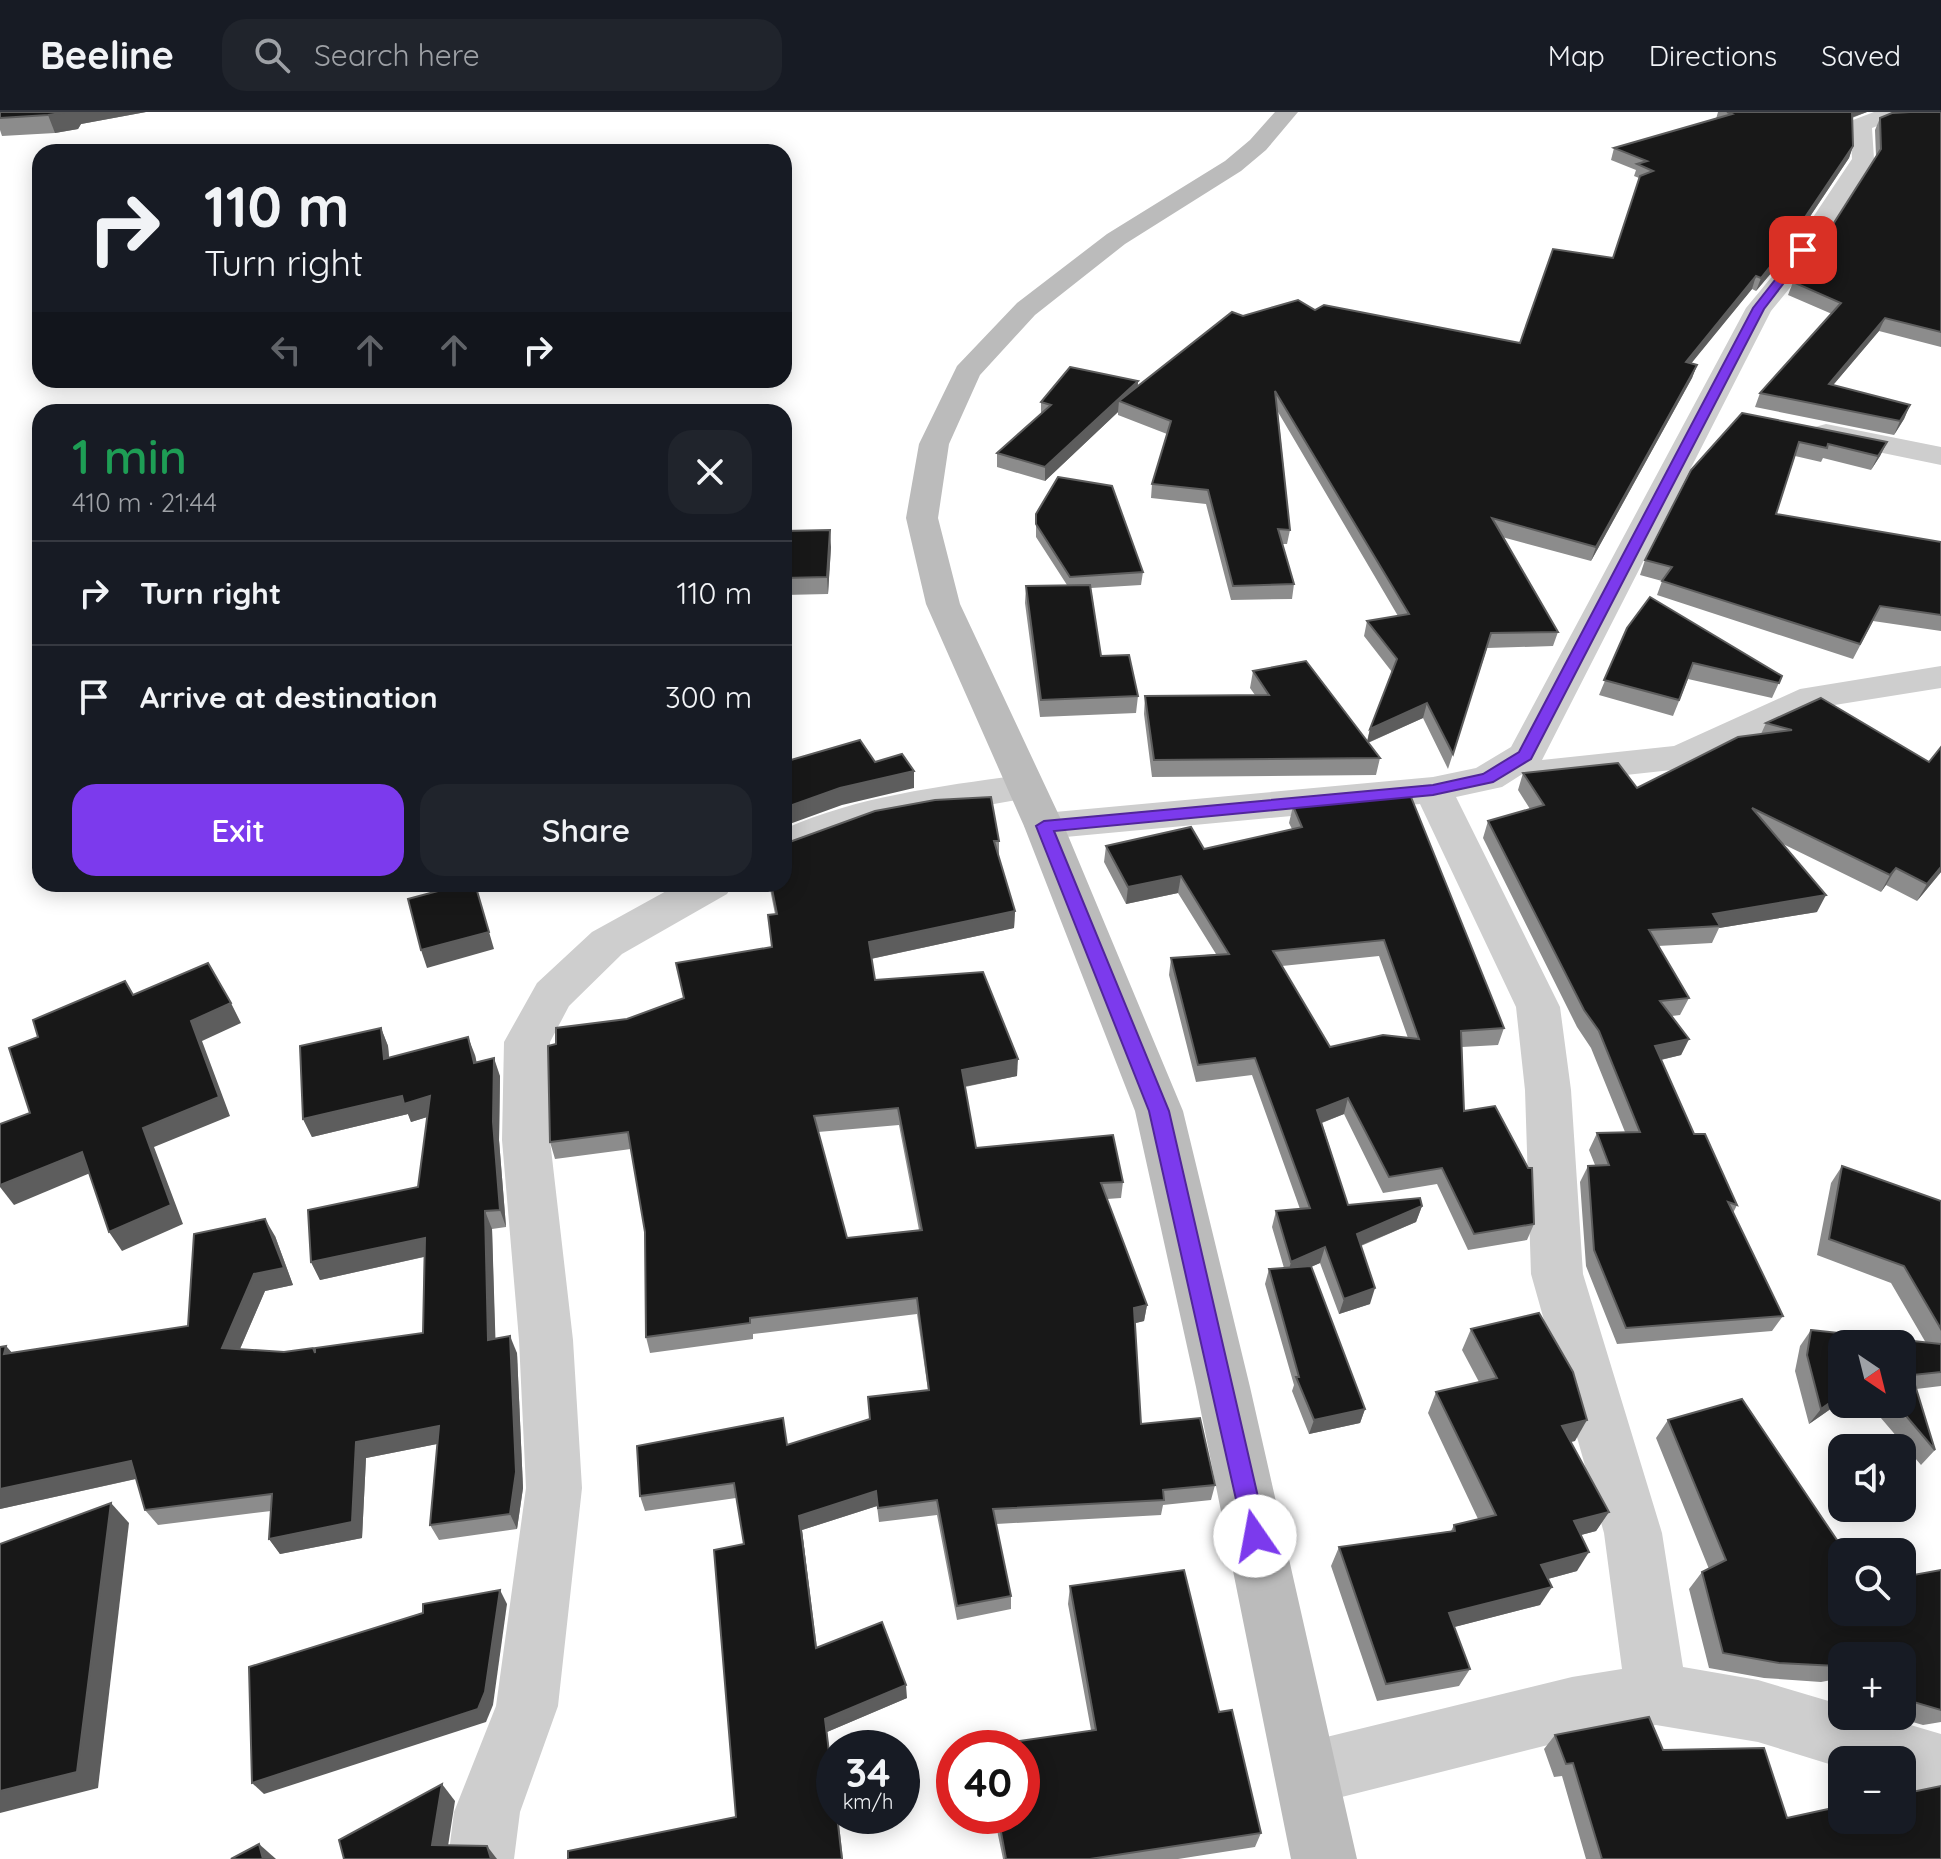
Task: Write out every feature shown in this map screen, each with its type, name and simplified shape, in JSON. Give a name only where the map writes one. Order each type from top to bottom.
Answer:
[{"type":"street","points":[[1287,112],[1258,145],[1233,166],[1116,239],[1026,309],[967,372],[934,444],[922,518],[943,604],[1044,826],[1159,1111],[1324,1859]]},
{"type":"street","points":[[1488,778],[1526,755],[1722,412],[1759,308],[1789,273],[1863,159],[1861,125],[1883,116],[1938,112]]},
{"type":"street","points":[[1800,428],[1941,456]]},
{"type":"street","points":[[1044,826],[1433,790],[1488,778],[1681,757],[1813,697],[1941,677]]},
{"type":"street","points":[[792,841],[818,828],[863,813],[1026,787]]},
{"type":"street","points":[[1433,790],[1538,1007],[1548,1090],[1557,1274],[1633,1533],[1656,1694]]},
{"type":"street","points":[[481,1859],[487,1812],[527,1706],[554,1488],[546,1340],[526,1140],[527,1042],[553,995],[607,943],[698,892]]},
{"type":"street","points":[[1306,1774],[1572,1708],[1656,1694],[1758,1711],[1941,1766]]},
{"type":"building","points":[[0,112],[68,112],[0,118]]},
{"type":"building","points":[[1727,112],[1852,112],[1853,146],[1781,253],[1761,278],[1756,276],[1686,362],[1697,365],[1596,547],[1492,518],[1558,632],[1491,633],[1453,754],[1427,703],[1370,729],[1397,659],[1367,621],[1409,614],[1275,391],[1290,530],[1278,529],[1294,584],[1233,586],[1208,490],[1152,484],[1171,421],[1119,401],[1232,312],[1243,316],[1298,300],[1315,310],[1324,305],[1520,343],[1553,249],[1613,258],[1640,176],[1653,171],[1637,164],[1647,161],[1614,148],[1732,114]]},
{"type":"building","points":[[1941,112],[1941,332],[1885,318],[1829,384],[1910,405],[1900,421],[1760,393],[1841,303],[1793,282],[1881,149],[1880,118],[1892,113]]},
{"type":"building","points":[[1070,367],[1138,381],[1045,467],[997,453],[1051,405],[1041,402]]},
{"type":"building","points":[[1742,413],[1887,442],[1878,456],[1828,444],[1827,448],[1799,442],[1776,514],[1941,542],[1941,615],[1880,606],[1860,644],[1662,581],[1672,567],[1645,560],[1691,470]]},
{"type":"building","points":[[1058,477],[1112,486],[1143,572],[1070,577],[1036,524],[1036,514]]},
{"type":"building","points":[[830,530],[827,577],[792,578],[792,531]]},
{"type":"building","points":[[1090,585],[1101,656],[1129,655],[1138,696],[1041,700],[1026,586]]},
{"type":"building","points":[[1650,597],[1782,676],[1779,683],[1693,663],[1679,700],[1604,680],[1627,628]]},
{"type":"building","points":[[1306,661],[1380,758],[1154,760],[1145,696],[1269,695],[1253,671]]},
{"type":"building","points":[[1821,698],[1929,762],[1941,747],[1941,867],[1927,884],[1896,868],[1890,875],[1752,808],[1826,895],[1713,914],[1720,926],[1649,930],[1689,998],[1660,1001],[1689,1039],[1655,1046],[1694,1134],[1705,1134],[1737,1205],[1728,1202],[1783,1316],[1626,1328],[1594,1250],[1588,1166],[1609,1165],[1597,1133],[1640,1132],[1599,1031],[1584,1010],[1488,821],[1544,805],[1523,773],[1618,763],[1637,788],[1738,737],[1792,730],[1766,723]]},
{"type":"building","points":[[860,740],[875,762],[902,754],[914,771],[840,788],[792,805],[792,760]]},
{"type":"building","points":[[1409,792],[1504,1028],[1461,1031],[1464,1111],[1495,1106],[1528,1168],[1532,1168],[1534,1224],[1474,1234],[1442,1168],[1389,1177],[1348,1098],[1317,1110],[1348,1205],[1420,1198],[1422,1206],[1357,1234],[1375,1288],[1344,1299],[1325,1247],[1291,1262],[1276,1211],[1310,1208],[1255,1058],[1198,1065],[1171,958],[1229,954],[1181,876],[1128,887],[1106,846],[1191,827],[1204,849],[1302,827],[1293,806],[1320,800]],"holes":[[[1384,940],[1419,1039],[1383,1035],[1330,1047],[1273,951]]]},
{"type":"building","points":[[991,797],[999,841],[994,841],[1015,911],[869,942],[875,980],[983,972],[1018,1059],[962,1070],[976,1148],[1113,1135],[1123,1182],[1101,1183],[1147,1305],[1134,1308],[1141,1424],[1200,1418],[1215,1485],[1163,1490],[1164,1500],[993,1509],[1011,1596],[957,1606],[937,1500],[878,1508],[876,1491],[799,1516],[816,1648],[882,1622],[906,1685],[825,1719],[826,1730],[816,1730],[816,1834],[839,1834],[842,1859],[568,1859],[568,1851],[736,1817],[714,1550],[744,1544],[734,1483],[640,1496],[637,1446],[783,1418],[787,1445],[870,1419],[868,1397],[929,1390],[917,1298],[750,1318],[750,1323],[646,1337],[645,1232],[628,1132],[550,1142],[548,1046],[556,1044],[556,1028],[627,1019],[684,998],[676,963],[772,947],[768,915],[777,914],[773,892],[792,892],[792,841],[875,811],[935,800]],"holes":[[[898,1108],[922,1230],[847,1238],[814,1116]]]},
{"type":"building","points":[[434,892],[477,892],[489,932],[421,950],[408,899]]},
{"type":"building","points":[[208,963],[231,1003],[191,1021],[219,1097],[143,1128],[171,1205],[109,1232],[82,1152],[0,1185],[0,1124],[30,1113],[9,1048],[38,1037],[33,1020],[125,981],[133,995]]},
{"type":"building","points":[[381,1028],[384,1059],[468,1037],[474,1063],[494,1058],[493,1122],[500,1210],[485,1211],[488,1340],[510,1336],[516,1472],[510,1514],[430,1525],[439,1426],[356,1442],[352,1522],[269,1539],[272,1494],[145,1510],[131,1461],[0,1489],[0,1347],[6,1346],[4,1354],[188,1326],[194,1234],[265,1219],[284,1268],[254,1274],[222,1348],[284,1352],[313,1348],[315,1353],[315,1348],[423,1333],[425,1238],[311,1262],[308,1210],[418,1187],[430,1096],[404,1104],[402,1096],[303,1119],[300,1046]]},
{"type":"building","points":[[1842,1166],[1941,1201],[1941,1329],[1904,1266],[1829,1239]]},
{"type":"building","points":[[1311,1266],[1365,1409],[1314,1420],[1296,1377],[1299,1377],[1269,1269]]},
{"type":"building","points":[[1539,1313],[1573,1372],[1587,1420],[1562,1426],[1609,1512],[1574,1521],[1589,1552],[1541,1565],[1552,1587],[1449,1613],[1470,1669],[1386,1684],[1339,1547],[1455,1531],[1454,1525],[1496,1515],[1436,1392],[1497,1378],[1471,1329]]},
{"type":"building","points":[[1811,1330],[1828,1332],[1828,1404],[1821,1409],[1807,1355]]},
{"type":"building","points":[[1916,1341],[1941,1344],[1941,1372],[1916,1375]]},
{"type":"building","points":[[1916,1388],[1935,1450],[1908,1418],[1916,1418]]},
{"type":"building","points":[[1742,1399],[1836,1538],[1828,1538],[1828,1626],[1916,1626],[1916,1574],[1941,1570],[1941,1710],[1916,1703],[1916,1642],[1828,1642],[1828,1666],[1779,1663],[1723,1653],[1702,1572],[1726,1560],[1668,1420]]},
{"type":"building","points":[[111,1503],[77,1772],[0,1791],[0,1544]]},
{"type":"building","points":[[1184,1570],[1219,1712],[1232,1710],[1261,1833],[1090,1859],[1006,1859],[1001,1834],[1040,1834],[1040,1738],[1096,1730],[1070,1586]]},
{"type":"building","points":[[500,1590],[485,1692],[478,1709],[252,1783],[249,1667],[423,1613],[423,1604]]},
{"type":"building","points":[[1649,1717],[1663,1750],[1764,1748],[1787,1818],[1828,1809],[1828,1834],[1916,1834],[1916,1791],[1941,1786],[1941,1859],[1602,1859],[1573,1763],[1566,1764],[1555,1735]]},
{"type":"building","points":[[442,1784],[432,1845],[487,1846],[491,1859],[344,1859],[339,1840]]},
{"type":"building","points":[[259,1844],[263,1859],[231,1859]]},
{"type":"route","points":[[1255,1536],[1159,1111],[1044,826],[1433,790],[1488,778],[1526,755],[1759,308],[1789,273],[1803,250]]}]
